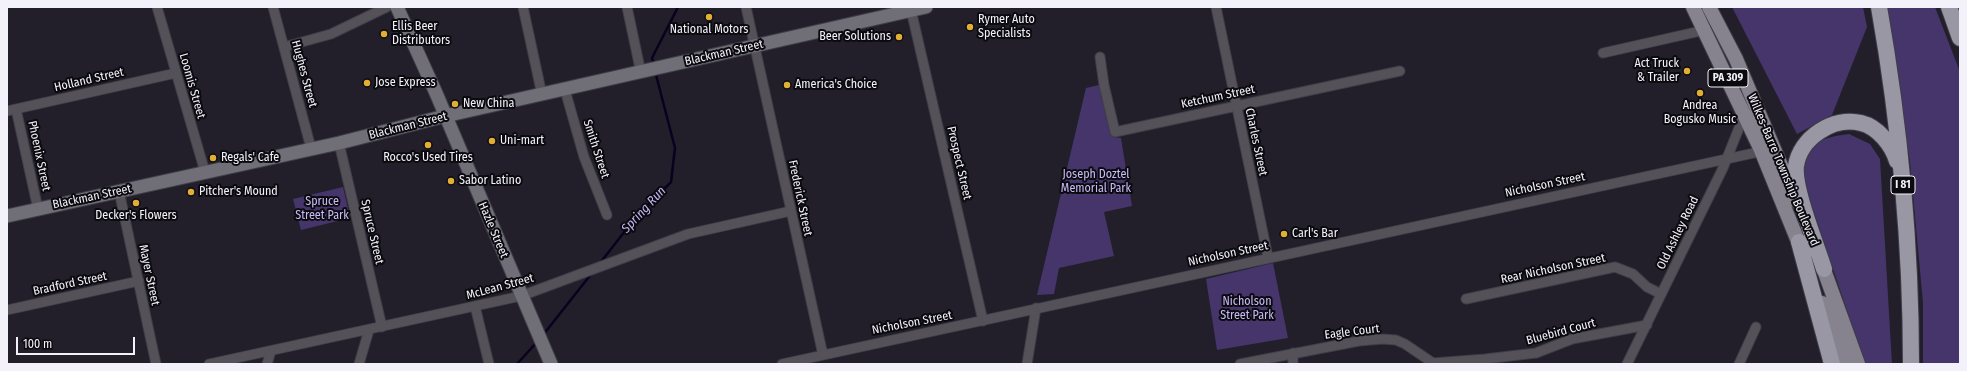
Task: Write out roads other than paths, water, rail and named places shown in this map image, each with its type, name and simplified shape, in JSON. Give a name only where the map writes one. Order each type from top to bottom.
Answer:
[{"type":"highway","name":"I 81","points":[[1879,7],[1896,112],[1904,190],[1909,250],[1911,364]]},
{"type":"highway","points":[[1949,7],[1960,38]]},
{"type":"highway","points":[[1824,269],[1796,176],[1799,156],[1809,140],[1824,129],[1833,125],[1850,122],[1868,126],[1881,135],[1893,149],[1904,190]]},
{"type":"highway","points":[[1799,242],[1832,364]]},
{"type":"main road","name":"Hazle Street","points":[[397,7],[551,364]]},
{"type":"main road","name":"Blackman Street","points":[[7,216],[339,143],[445,116],[566,90],[926,7]]},
{"type":"main road","name":"Wilkes-Barre Township Boulevard","points":[[1693,7],[1743,110],[1767,148],[1824,269],[1858,364]]},
{"type":"main road","name":"Wilkes-Barre Township Boulevard","points":[[1709,7],[1736,59],[1799,242]]},
{"type":"main road","name":"PA 309","points":[[1799,242],[1845,364]]},
{"type":"street","name":"Loomis Street","points":[[157,7],[205,172]]},
{"type":"street","name":"Hughes Street","points":[[272,7],[311,148]]},
{"type":"street","points":[[284,47],[331,34],[386,7]]},
{"type":"street","points":[[523,7],[542,95]]},
{"type":"street","points":[[627,7],[651,70]]},
{"type":"street","name":"Frederick Street","points":[[746,7],[823,355]]},
{"type":"street","name":"Charles Street","points":[[1216,7],[1268,257]]},
{"type":"street","name":"Prospect Street","points":[[911,10],[983,321]]},
{"type":"street","points":[[1602,53],[1705,30]]},
{"type":"street","name":"Ketchum Street","points":[[1100,57],[1104,85],[1115,132],[1400,71]]},
{"type":"street","name":"Holland Street","points":[[12,110],[176,74]]},
{"type":"street","name":"Smith Street","points":[[566,90],[584,157],[607,215]]},
{"type":"street","name":"Phoenix Street","points":[[12,110],[38,209]]},
{"type":"street","name":"Old Ashley Road","points":[[1627,364],[1726,159],[1741,123],[1743,110]]},
{"type":"street","name":"Spruce Street","points":[[339,143],[382,327]]},
{"type":"street","name":"Nicholson Street","points":[[782,364],[863,345],[983,321],[1268,257],[1726,159],[1767,148]]},
{"type":"street","name":"Mayer Street","points":[[119,191],[156,364]]},
{"type":"street","name":"McLean Street","points":[[209,364],[271,352],[521,296],[688,234],[791,211]]},
{"type":"street","name":"Rear Nicholson Street","points":[[1466,299],[1615,267],[1633,274],[1647,287],[1662,294]]},
{"type":"street","name":"Bradford Street","points":[[7,310],[139,281]]},
{"type":"street","points":[[474,306],[488,364]]},
{"type":"street","points":[[1026,364],[1036,308]]},
{"type":"street","name":"Bluebird Court","points":[[1433,363],[1536,353],[1572,339],[1647,325]]},
{"type":"street","points":[[1739,364],[1756,327]]},
{"type":"street","points":[[359,364],[369,330]]},
{"type":"street","name":"Eagle Court","points":[[1240,364],[1359,341],[1389,340],[1404,344],[1433,363]]},
{"type":"street","points":[[267,364],[271,352]]},
{"type":"street","points":[[1292,353],[1293,364]]},
{"type":"waterway","name":"Spring Run","points":[[654,65],[652,58],[678,7]]},
{"type":"waterway","name":"Spring Run","points":[[600,263],[636,217],[671,182],[675,148],[655,71]]},
{"type":"waterway","name":"Spring Run","points":[[543,335],[592,273]]},
{"type":"waterway","name":"Spring Run","points":[[517,364],[537,342]]},
{"type":"place","name":"National Motors","points":[[709,17]]},
{"type":"place","name":"Rymer Auto Specialists","points":[[970,27]]},
{"type":"place","name":"Ellis Beer Distributors","points":[[384,34]]},
{"type":"place","name":"Beer Solutions","points":[[899,37]]},
{"type":"place","name":"Act Truck & Trailer","points":[[1687,71]]},
{"type":"place","name":"Jose Express","points":[[367,83]]},
{"type":"place","name":"America's Choice","points":[[787,85]]},
{"type":"place","name":"Andrea Bogusko Music","points":[[1700,93]]},
{"type":"place","name":"New China","points":[[455,104]]},
{"type":"place","name":"Uni-mart","points":[[492,141]]},
{"type":"place","name":"Rocco's Used Tires","points":[[428,145]]},
{"type":"place","name":"Regals' Cafe","points":[[213,158]]},
{"type":"place","name":"Sabor Latino","points":[[451,181]]},
{"type":"place","name":"Pitcher's Mound","points":[[191,192]]},
{"type":"place","name":"Decker's Flowers","points":[[136,203]]},
{"type":"place","name":"Carl's Bar","points":[[1284,234]]},
{"type":"park label","name":"Joseph Doztel Memorial Park","points":[[1096,182]]},
{"type":"park label","name":"Spruce Street Park","points":[[322,209]]},
{"type":"park label","name":"Nicholson Street Park","points":[[1247,309]]}]
